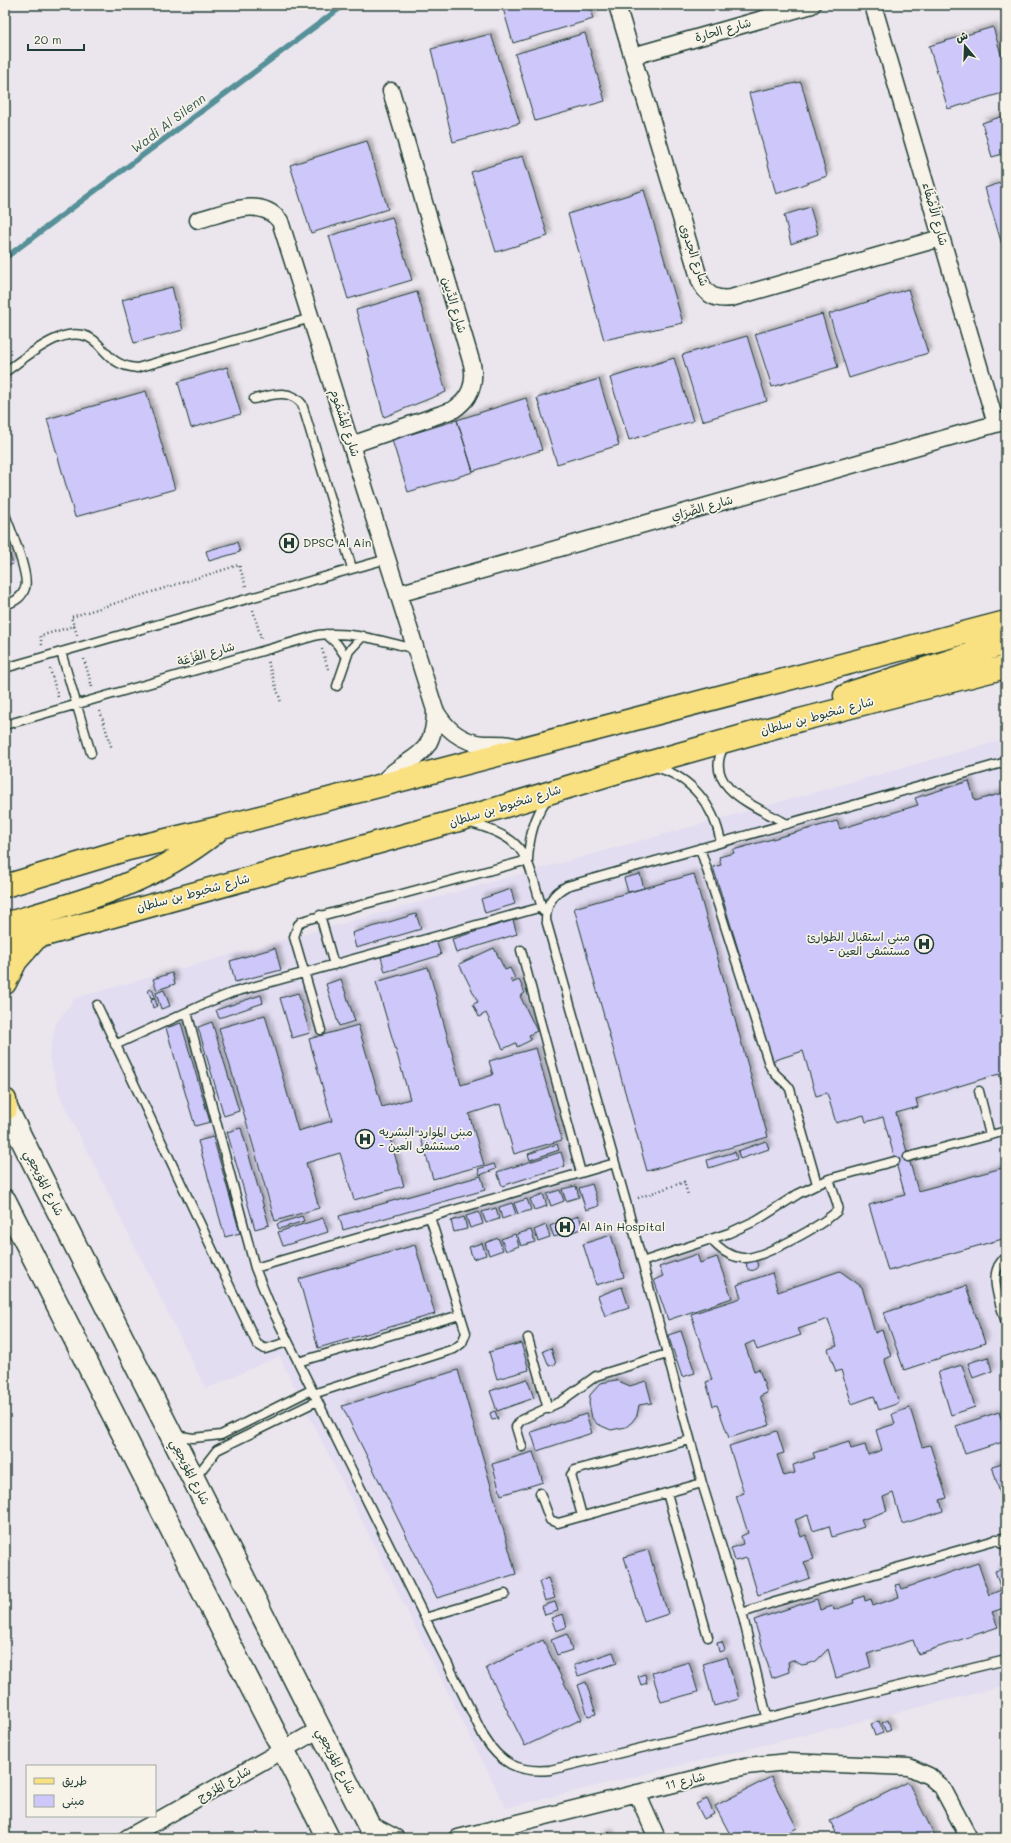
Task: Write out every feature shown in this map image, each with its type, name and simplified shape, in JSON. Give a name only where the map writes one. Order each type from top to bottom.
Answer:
[{"type":"main road","points":[[5,886],[128,850],[380,786],[520,748],[1006,622]]},
{"type":"main road","points":[[800,720],[853,692],[1006,643]]},
{"type":"main road","name":"شارع شخبوط بن سلطان","points":[[5,946],[40,935],[459,820],[644,764],[800,720],[1006,667]]},
{"type":"main road","points":[[5,924],[88,899],[127,885],[177,860],[222,827]]},
{"type":"main road","points":[[5,876],[36,878]]},
{"type":"main road","points":[[5,983],[16,961],[40,935]]},
{"type":"street","name":"شارع الجدوى","points":[[617,5],[700,281],[709,294],[723,299],[731,298],[941,238]]},
{"type":"street","name":"شارع الحارة","points":[[633,56],[812,5]]},
{"type":"street","name":"شارع الأَصْفَاء","points":[[873,5],[941,238],[1001,422]]},
{"type":"street","name":"شارع الدِّيين","points":[[351,445],[454,410],[460,406],[470,394],[474,379],[472,364],[391,91]]},
{"type":"street","name":"شارع المَشْمُوم","points":[[198,220],[252,207],[260,207],[275,215],[284,229],[435,710],[448,729],[466,740],[484,744],[504,744],[520,748]]},
{"type":"street","name":"شارع الصِّرَاي","points":[[398,594],[1001,422]]},
{"type":"street","name":"شارع المَشْمُوم","points":[[380,786],[390,774],[421,754],[432,733],[435,710]]},
{"type":"street","name":"شارع المُوَيجعِي","points":[[5,1105],[371,1830]]},
{"type":"street","points":[[7,1209],[328,1838]]},
{"type":"street","name":"شارع المُرُوج","points":[[127,1838],[320,1729]]},
{"type":"street","name":"شارع 11","points":[[458,1838],[477,1836],[637,1793],[759,1764],[788,1762],[898,1765],[920,1770],[936,1781],[947,1795],[969,1838]]},
{"type":"street","points":[[637,1793],[657,1838]]},
{"type":"street","points":[[371,1830],[396,1838]]},
{"type":"lane","points":[[5,372],[46,343],[66,335],[76,334],[87,336],[94,340],[110,359],[118,364],[137,368],[311,318]]},
{"type":"lane","points":[[254,399],[281,393],[294,396],[302,404],[352,568]]},
{"type":"lane","points":[[5,514],[26,580],[23,594],[19,599],[5,605]]},
{"type":"lane","points":[[5,668],[387,558]]},
{"type":"lane","points":[[322,634],[337,644],[346,657]]},
{"type":"lane","name":"شارع الفَزْعَة","points":[[5,725],[322,634],[363,636],[416,649]]},
{"type":"lane","points":[[337,686],[346,657],[353,645],[363,636]]},
{"type":"lane","points":[[61,652],[90,752]]},
{"type":"lane","points":[[727,741],[718,761],[719,776],[723,783],[744,799],[787,824]]},
{"type":"lane","points":[[546,920],[549,903],[559,890],[567,886],[1006,762]]},
{"type":"lane","points":[[644,764],[672,774],[696,790],[713,815],[721,842]]},
{"type":"lane","points":[[528,860],[530,838],[536,817],[552,792]]},
{"type":"lane","points":[[459,820],[492,829],[502,834],[516,844],[528,860],[626,1202],[702,1483],[742,1613],[767,1717]]},
{"type":"lane","points":[[700,848],[769,1064],[774,1074],[782,1079],[790,1089],[817,1184]]},
{"type":"lane","points":[[321,1030],[294,937],[295,931],[302,921],[528,860]]},
{"type":"lane","points":[[115,1044],[231,993],[542,907]]},
{"type":"lane","points":[[320,915],[334,965]]},
{"type":"lane","points":[[521,950],[581,1173]]},
{"type":"lane","points":[[97,1005],[258,1344],[265,1349],[287,1342]]},
{"type":"lane","points":[[187,1012],[255,1268],[287,1342],[425,1618],[490,1746],[505,1762],[527,1770],[538,1771],[561,1768],[1006,1660]]},
{"type":"lane","points":[[979,1091],[990,1135]]},
{"type":"lane","points":[[908,1157],[1006,1131]]},
{"type":"lane","points":[[642,1262],[729,1233],[757,1220],[817,1184],[829,1179],[895,1161]]},
{"type":"lane","points":[[255,1268],[615,1163]]},
{"type":"lane","points":[[711,1239],[726,1253],[743,1258],[758,1255],[786,1242],[825,1220],[837,1211],[838,1206],[829,1179]]},
{"type":"lane","points":[[170,1434],[193,1438],[221,1435],[314,1395],[459,1346],[462,1343],[466,1333],[430,1217]]},
{"type":"lane","points":[[1006,1257],[999,1264],[995,1282],[1006,1324]]},
{"type":"lane","points":[[298,1362],[460,1315]]},
{"type":"lane","points":[[528,1338],[548,1409]]},
{"type":"lane","points":[[522,1447],[516,1427],[518,1423],[560,1402],[596,1376],[667,1354]]},
{"type":"lane","points":[[193,1479],[217,1450],[314,1395]]},
{"type":"lane","points":[[582,1516],[571,1475],[575,1470],[690,1440]]},
{"type":"lane","points":[[540,1493],[550,1520],[554,1523],[702,1483]]},
{"type":"lane","points":[[667,1493],[708,1637]]},
{"type":"lane","points":[[742,1613],[782,1600],[1006,1537]]},
{"type":"lane","points":[[996,1540],[1006,1546]]},
{"type":"lane","points":[[425,1618],[505,1594]]},
{"type":"path","points":[[322,634],[329,672]]},
{"type":"path","points":[[626,1202],[684,1182],[688,1195]]},
{"type":"shaded area","name":"Al Ain Hospital","points":[[1006,739],[1006,1686],[506,1808],[279,1356],[206,1389],[61,1099],[49,1057],[56,1023],[75,998]]},
{"type":"building","points":[[502,5],[589,5],[593,19],[513,43]]},
{"type":"building","points":[[679,5],[700,5],[681,10]]},
{"type":"building","points":[[993,27],[1006,71],[1006,92],[948,109],[929,46]]},
{"type":"building","points":[[585,33],[605,101],[535,121],[515,54]]},
{"type":"building","points":[[491,34],[520,123],[453,142],[431,49]]},
{"type":"building","points":[[801,82],[827,176],[776,194],[749,93]]},
{"type":"building","points":[[1006,115],[1006,153],[992,157],[982,123]]},
{"type":"building","points":[[367,141],[388,209],[311,233],[290,165]]},
{"type":"building","points":[[523,156],[548,236],[496,252],[471,172]]},
{"type":"building","points":[[1006,181],[1006,248],[1003,248],[985,188]]},
{"type":"building","points":[[644,190],[683,323],[604,340],[568,214]]},
{"type":"building","points":[[810,207],[818,234],[791,244],[784,215]]},
{"type":"building","points":[[392,217],[412,280],[348,299],[329,236]]},
{"type":"building","points":[[172,287],[183,330],[134,343],[122,300]]},
{"type":"building","points":[[908,289],[928,353],[849,378],[829,314]]},
{"type":"building","points":[[417,292],[446,392],[384,417],[356,310]]},
{"type":"building","points":[[822,314],[838,367],[772,387],[755,334]]},
{"type":"building","points":[[747,336],[767,401],[702,421],[682,355]]},
{"type":"building","points":[[674,358],[693,421],[629,440],[610,378]]},
{"type":"building","points":[[227,367],[241,414],[191,428],[178,382]]},
{"type":"building","points":[[599,379],[619,445],[557,464],[537,398]]},
{"type":"building","points":[[146,391],[175,489],[75,517],[47,419]]},
{"type":"building","points":[[526,398],[542,450],[473,471],[457,420]]},
{"type":"building","points":[[457,420],[473,472],[408,492],[392,440]]},
{"type":"building","points":[[237,542],[240,552],[209,561],[206,551]]},
{"type":"building","points":[[5,543],[13,564],[5,567]]},
{"type":"building","points":[[969,781],[975,801],[1006,792],[1006,1086],[1003,1087],[999,1074],[916,1099],[918,1107],[896,1113],[918,1191],[1006,1167],[1006,1238],[888,1271],[869,1205],[905,1195],[883,1117],[866,1122],[864,1115],[836,1123],[827,1093],[816,1096],[803,1051],[772,1061],[713,867],[721,865],[719,857],[734,853],[733,850],[837,821],[840,829],[918,805],[915,798]]},
{"type":"building","points":[[640,874],[644,888],[628,892],[624,878]]},
{"type":"building","points":[[694,874],[768,1137],[647,1171],[574,908]]},
{"type":"building","points":[[511,889],[515,904],[485,913],[481,899]]},
{"type":"building","points":[[416,914],[421,929],[356,948],[352,933]]},
{"type":"building","points":[[513,920],[517,934],[456,953],[452,939]]},
{"type":"building","points":[[436,941],[441,955],[385,972],[381,957]]},
{"type":"building","points":[[275,948],[281,970],[235,982],[230,961]]},
{"type":"building","points":[[494,948],[505,970],[510,968],[515,978],[510,979],[512,983],[519,980],[525,993],[520,996],[537,1031],[529,1035],[531,1040],[517,1047],[516,1043],[503,1049],[486,1013],[479,1017],[473,1004],[478,1002],[459,964]]},
{"type":"building","points":[[428,967],[461,1085],[493,1075],[489,1061],[536,1048],[562,1140],[514,1154],[500,1104],[469,1114],[484,1165],[433,1179],[419,1131],[390,1139],[404,1186],[354,1200],[340,1153],[306,1163],[319,1208],[275,1221],[219,1028],[265,1015],[298,1131],[332,1121],[309,1039],[358,1025],[382,1107],[410,1099],[376,982]]},
{"type":"building","points":[[172,973],[175,984],[157,990],[153,979]]},
{"type":"building","points":[[341,979],[355,1021],[339,1026],[326,984]]},
{"type":"building","points":[[152,989],[155,997],[151,998],[148,990]]},
{"type":"building","points":[[164,990],[170,1006],[161,1009],[156,993]]},
{"type":"building","points":[[298,993],[310,1033],[292,1038],[280,998]]},
{"type":"building","points":[[261,995],[263,1003],[219,1018],[216,1010]]},
{"type":"building","points":[[155,999],[157,1006],[153,1008],[151,1000]]},
{"type":"building","points":[[212,1022],[239,1111],[224,1116],[198,1027]]},
{"type":"building","points":[[181,1023],[210,1122],[195,1126],[166,1028]]},
{"type":"building","points":[[241,1128],[269,1225],[255,1229],[227,1132]]},
{"type":"building","points":[[213,1137],[240,1233],[225,1237],[198,1141]]},
{"type":"building","points":[[766,1141],[769,1149],[740,1159],[738,1151]]},
{"type":"building","points":[[557,1144],[559,1150],[530,1160],[528,1154]]},
{"type":"building","points":[[561,1152],[565,1166],[502,1186],[497,1172]]},
{"type":"building","points":[[735,1152],[737,1159],[709,1168],[707,1160]]},
{"type":"building","points":[[494,1164],[496,1169],[480,1175],[478,1169]]},
{"type":"building","points":[[481,1176],[485,1190],[343,1230],[339,1216]]},
{"type":"building","points":[[592,1184],[599,1206],[586,1210],[579,1188]]},
{"type":"building","points":[[576,1186],[579,1197],[566,1201],[562,1189]]},
{"type":"building","points":[[560,1190],[564,1201],[551,1206],[547,1194]]},
{"type":"building","points":[[543,1194],[547,1206],[534,1210],[530,1199]]},
{"type":"building","points":[[527,1199],[531,1210],[518,1214],[514,1203]]},
{"type":"building","points":[[512,1203],[516,1214],[502,1219],[499,1207]]},
{"type":"building","points":[[496,1208],[499,1219],[486,1223],[482,1212]]},
{"type":"building","points":[[479,1212],[483,1224],[470,1228],[466,1216]]},
{"type":"building","points":[[302,1216],[304,1221],[279,1229],[277,1224]]},
{"type":"building","points":[[579,1216],[583,1228],[570,1233],[566,1220]]},
{"type":"building","points":[[464,1217],[467,1229],[454,1232],[451,1221]]},
{"type":"building","points":[[323,1218],[328,1232],[283,1246],[278,1232]]},
{"type":"building","points":[[562,1221],[567,1233],[554,1237],[550,1226]]},
{"type":"building","points":[[546,1225],[550,1237],[538,1241],[534,1230]]},
{"type":"building","points":[[531,1230],[535,1242],[521,1246],[517,1234]]},
{"type":"building","points":[[515,1234],[519,1246],[506,1251],[501,1239]]},
{"type":"building","points":[[611,1235],[624,1277],[596,1285],[583,1244]]},
{"type":"building","points":[[498,1238],[503,1250],[489,1255],[485,1243]]},
{"type":"building","points":[[482,1243],[486,1255],[473,1259],[469,1247]]},
{"type":"building","points":[[415,1245],[435,1314],[318,1348],[299,1279]]},
{"type":"building","points":[[697,1254],[700,1263],[717,1257],[732,1298],[668,1320],[654,1280],[663,1276],[659,1267]]},
{"type":"building","points":[[752,1259],[756,1261],[758,1265],[756,1269],[752,1271],[748,1269],[746,1265],[748,1261]]},
{"type":"building","points":[[840,1271],[862,1287],[875,1333],[882,1330],[891,1356],[884,1359],[899,1403],[879,1410],[874,1396],[852,1404],[841,1370],[836,1372],[828,1349],[837,1346],[828,1319],[798,1329],[801,1335],[757,1350],[754,1341],[745,1345],[754,1371],[759,1369],[767,1393],[760,1396],[770,1425],[729,1438],[717,1405],[713,1406],[706,1382],[712,1380],[691,1314],[741,1298],[737,1285],[772,1273],[778,1292]]},
{"type":"building","points":[[966,1286],[985,1343],[904,1370],[884,1313]]},
{"type":"building","points":[[622,1287],[629,1308],[605,1316],[598,1296]]},
{"type":"building","points":[[681,1331],[695,1373],[682,1377],[668,1335]]},
{"type":"building","points":[[521,1343],[529,1370],[497,1379],[489,1352]]},
{"type":"building","points":[[551,1348],[556,1364],[549,1366],[543,1351]]},
{"type":"building","points":[[988,1357],[992,1371],[973,1378],[968,1363]]},
{"type":"building","points":[[962,1365],[975,1407],[951,1415],[938,1372]]},
{"type":"building","points":[[458,1370],[516,1574],[437,1598],[342,1406]]},
{"type":"building","points":[[527,1379],[534,1398],[497,1411],[490,1391]]},
{"type":"building","points":[[616,1380],[630,1386],[646,1381],[652,1403],[639,1405],[637,1415],[626,1427],[611,1430],[597,1424],[592,1418],[589,1403],[590,1395],[601,1383]]},
{"type":"building","points":[[910,1408],[922,1447],[930,1445],[947,1498],[940,1500],[943,1511],[902,1524],[893,1493],[883,1497],[887,1511],[861,1520],[864,1527],[832,1537],[829,1526],[813,1531],[808,1515],[795,1520],[801,1537],[806,1535],[814,1559],[804,1562],[810,1578],[758,1595],[747,1558],[735,1561],[731,1548],[743,1544],[741,1536],[748,1533],[736,1496],[744,1493],[729,1446],[777,1431],[784,1453],[777,1455],[784,1476],[795,1473],[793,1465],[815,1458],[813,1453],[849,1442],[851,1449],[865,1445],[868,1455],[882,1450],[876,1430],[895,1424],[892,1414]]},
{"type":"building","points":[[495,1411],[498,1419],[492,1420],[490,1413]]},
{"type":"building","points":[[999,1412],[1006,1435],[1006,1441],[965,1454],[956,1426]]},
{"type":"building","points":[[586,1414],[592,1433],[537,1451],[531,1432]]},
{"type":"building","points":[[533,1452],[543,1482],[501,1495],[492,1464]]},
{"type":"building","points":[[1006,1462],[1006,1506],[1004,1507],[992,1466]]},
{"type":"building","points":[[648,1550],[668,1614],[644,1622],[624,1557]]},
{"type":"building","points":[[978,1563],[989,1595],[1001,1590],[995,1571],[1006,1568],[1006,1612],[1004,1608],[992,1612],[998,1627],[918,1654],[913,1640],[867,1654],[871,1667],[836,1678],[828,1649],[816,1661],[808,1664],[802,1665],[792,1660],[788,1662],[789,1672],[772,1678],[754,1620],[817,1599],[820,1610],[833,1606],[834,1610],[854,1603],[853,1600],[864,1596],[865,1601],[871,1599],[873,1606],[899,1597],[895,1585],[900,1584],[902,1589]]},
{"type":"building","points":[[548,1578],[555,1598],[545,1601],[539,1582]]},
{"type":"building","points":[[555,1602],[558,1611],[545,1615],[542,1606]]},
{"type":"building","points":[[563,1614],[567,1627],[556,1631],[551,1618]]},
{"type":"building","points":[[567,1634],[572,1650],[557,1655],[551,1640]]},
{"type":"building","points":[[543,1640],[582,1719],[525,1746],[486,1668]]},
{"type":"building","points":[[722,1642],[725,1650],[719,1652],[717,1643]]},
{"type":"building","points":[[613,1652],[617,1663],[578,1676],[574,1665]]},
{"type":"building","points":[[727,1657],[739,1699],[714,1706],[703,1664]]},
{"type":"building","points":[[689,1662],[698,1692],[661,1702],[652,1673]]},
{"type":"building","points":[[645,1674],[647,1683],[641,1685],[638,1676]]},
{"type":"building","points":[[586,1682],[596,1714],[588,1716],[578,1685]]},
{"type":"building","points":[[888,1720],[891,1730],[886,1732],[882,1723]]},
{"type":"building","points":[[879,1721],[883,1733],[875,1736],[871,1724]]},
{"type":"building","points":[[771,1777],[797,1828],[777,1838],[732,1838],[715,1806]]},
{"type":"building","points":[[908,1782],[936,1838],[839,1838],[830,1821]]},
{"type":"building","points":[[707,1799],[714,1814],[704,1819],[696,1804]]},
{"type":"building","points":[[609,1832],[611,1838],[597,1838]]},
{"type":"waterway","name":"Wadi Al Silenn","points":[[5,258],[344,5]]},
{"type":"place","name":"DPSC Al Ain","points":[[289,543]]},
{"type":"place","name":"مبنى استقبال الطوارئ - مستشفى العين","points":[[924,944]]},
{"type":"place","name":"مبنى الموارد البشريه - مستشفى العين","points":[[365,1139]]},
{"type":"place","name":"Al Ain Hospital","points":[[565,1227]]}]
